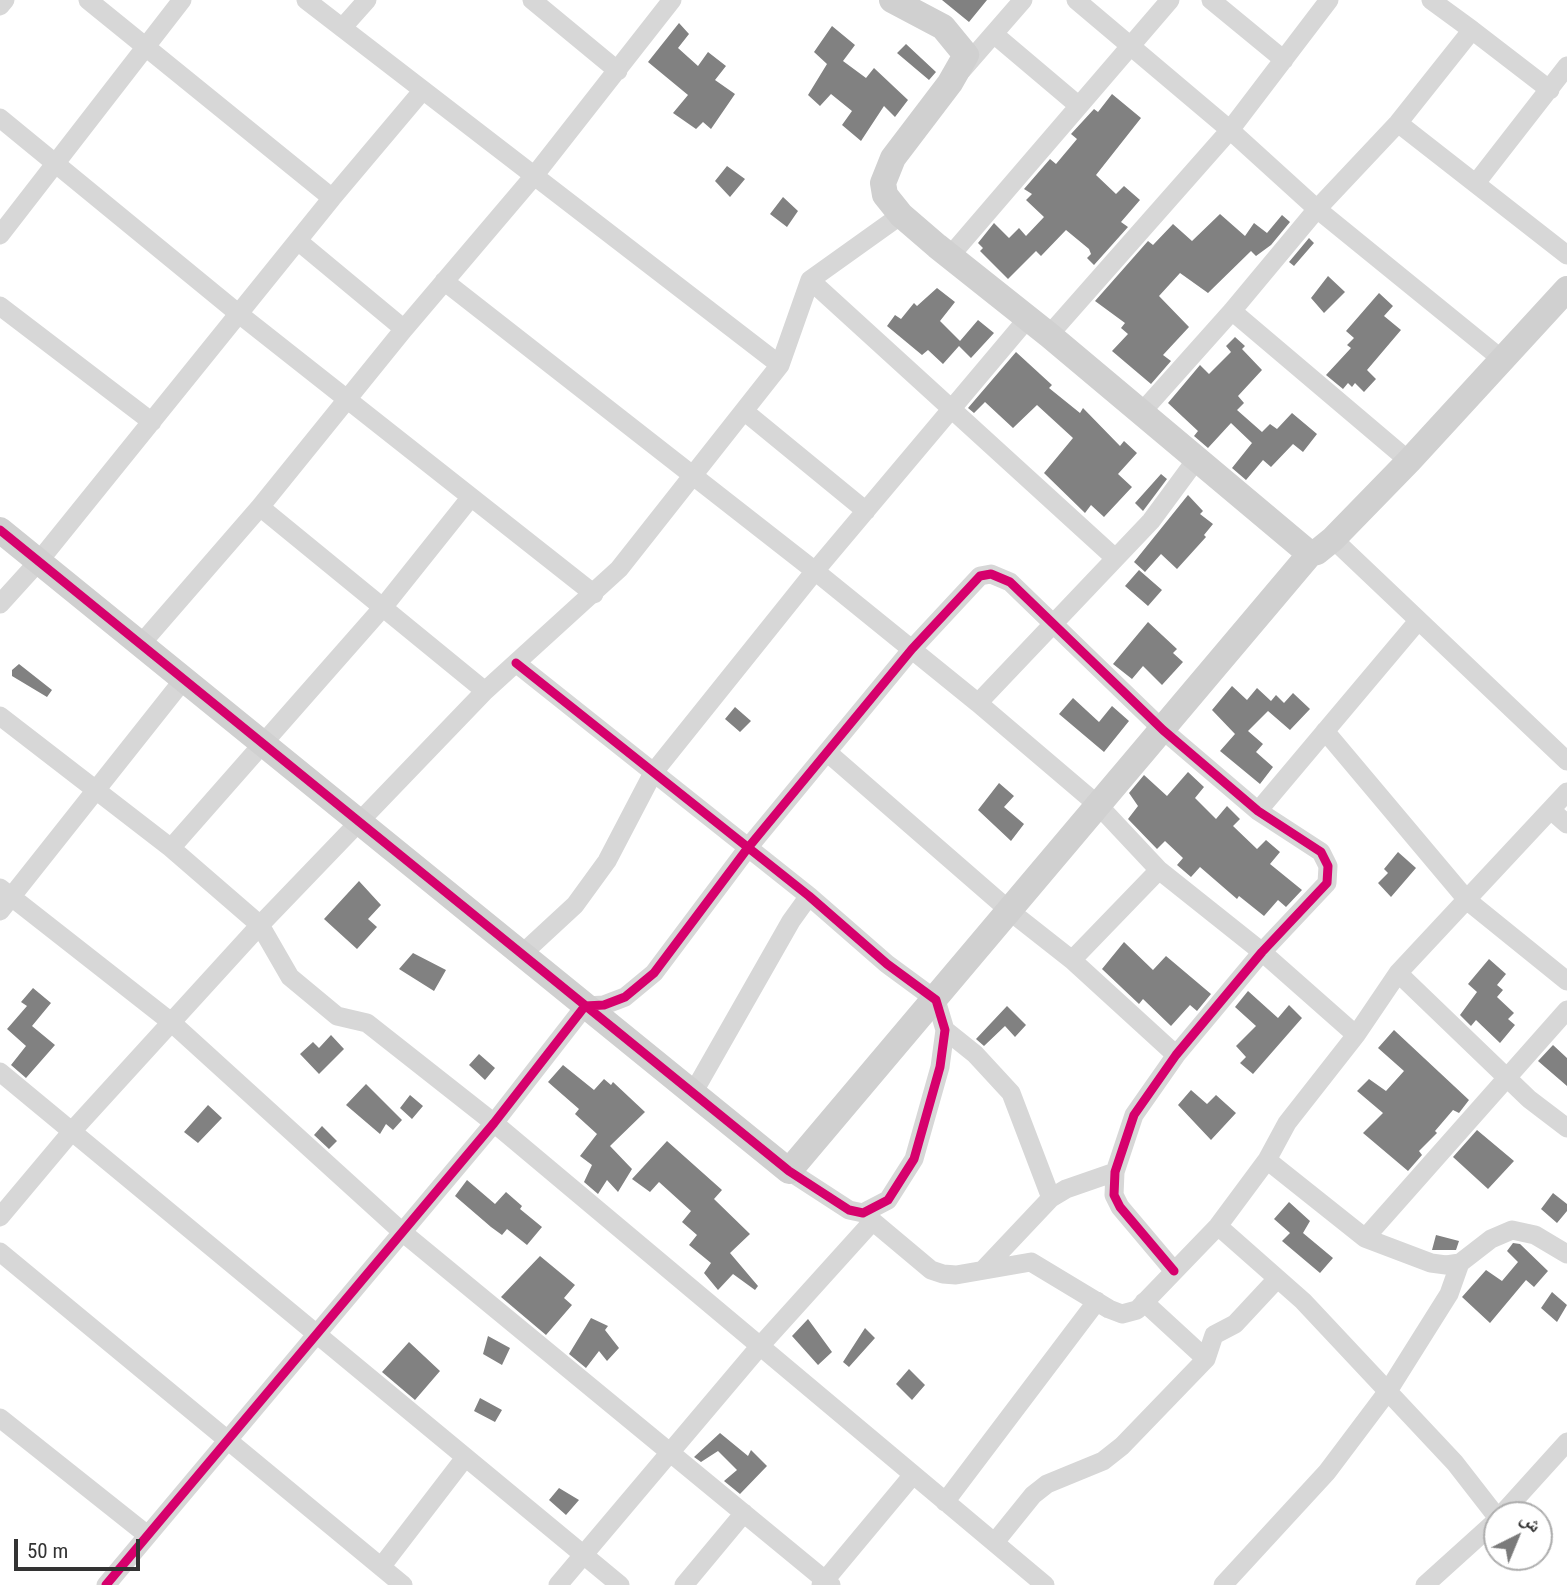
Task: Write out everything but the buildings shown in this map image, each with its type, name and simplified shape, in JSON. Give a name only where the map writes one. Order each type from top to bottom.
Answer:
[{"type":"street","points":[[0,6],[5,0]]},
{"type":"street","points":[[88,0],[332,198]]},
{"type":"street","points":[[0,235],[182,0]]},
{"type":"street","points":[[306,0],[780,365]]},
{"type":"street","points":[[342,28],[366,0]]},
{"type":"street","points":[[531,0],[618,71]]},
{"type":"street","points":[[141,644],[260,507],[404,329],[534,176],[672,0]]},
{"type":"street","points":[[892,0],[943,27],[960,45],[966,55],[950,83]]},
{"type":"street","points":[[1023,0],[950,83],[887,168],[883,183],[886,195],[901,215],[1310,554]]},
{"type":"street","points":[[1076,0],[1230,130],[1317,209],[1504,360]]},
{"type":"street","points":[[950,256],[1170,0]]},
{"type":"street","points":[[1211,0],[1284,60]]},
{"type":"street","points":[[522,954],[575,905],[596,878],[620,840],[653,773],[815,571],[954,409],[1230,130],[1329,0]]},
{"type":"street","points":[[1431,0],[1550,90]]},
{"type":"street","points":[[1140,414],[1232,311],[1317,209],[1398,123],[1472,30]]},
{"type":"street","points":[[995,35],[1079,106]]},
{"type":"street","points":[[1476,183],[1567,66]]},
{"type":"street","points":[[0,604],[39,561],[332,198],[423,90]]},
{"type":"street","points":[[0,118],[239,314],[594,594]]},
{"type":"street","points":[[1398,123],[1567,255]]},
{"type":"street","points":[[0,1217],[73,1130],[261,925],[485,691],[620,569],[780,365],[810,280],[901,215]]},
{"type":"street","points":[[298,241],[404,329]]},
{"type":"street","points":[[810,280],[1115,558]]},
{"type":"street","points":[[444,281],[815,571],[978,703],[1099,806],[1159,870],[1262,952],[1356,1035]]},
{"type":"street","points":[[789,1171],[1011,912],[1310,554],[1317,552],[1333,538],[1409,461],[1567,289]]},
{"type":"street","points":[[0,306],[152,422]]},
{"type":"street","points":[[1232,311],[1409,461]]},
{"type":"street","points":[[744,411],[866,511]]},
{"type":"street","points":[[978,703],[1052,622],[1151,521],[1196,460]]},
{"type":"street","points":[[171,848],[265,745],[384,606],[471,497]]},
{"type":"street","points":[[260,507],[485,691]]},
{"type":"street","points":[[0,530],[789,1171],[834,1203],[868,1218],[931,1270],[956,1275],[1031,1262],[1122,1314],[1137,1310],[1218,1226],[1267,1160],[1287,1123],[1356,1035],[1398,973],[1567,792]]},
{"type":"street","points":[[1333,538],[1567,761]]},
{"type":"street","points":[[585,1006],[604,1006],[642,985],[677,946],[747,849],[912,649],[980,576],[992,574],[1010,582],[1163,730],[1258,811],[1321,852],[1328,866],[1327,883],[1262,952],[1175,1055],[1134,1115],[1115,1172],[1114,1195],[1120,1207],[1174,1271]]},
{"type":"street","points":[[1258,811],[1418,621]]},
{"type":"street","points":[[516,663],[809,896],[887,964],[936,1000],[945,1030],[940,1068],[914,1159],[888,1200],[868,1218],[558,1585]]},
{"type":"street","points":[[184,679],[96,790],[4,899],[171,1022],[401,1231],[826,1583],[912,1476]]},
{"type":"street","points":[[0,716],[171,848],[261,925],[290,977],[337,1016],[367,1023],[494,1123],[1045,1585]]},
{"type":"street","points":[[1325,732],[1468,901],[1567,981]]},
{"type":"street","points":[[827,752],[1011,912],[1072,960],[1175,1055]]},
{"type":"street","points":[[1551,810],[1567,824]]},
{"type":"street","points":[[1072,960],[1159,870]]},
{"type":"street","points":[[693,1093],[791,921],[809,896]]},
{"type":"street","points":[[1398,973],[1529,1099],[1567,1128]]},
{"type":"street","points":[[106,1585],[146,1534],[228,1441],[494,1123],[585,1006]]},
{"type":"street","points":[[1365,1238],[1567,1010]]},
{"type":"street","points":[[945,1030],[975,1054],[1012,1093],[1051,1198]]},
{"type":"street","points":[[0,1072],[73,1130],[464,1459],[620,1585]]},
{"type":"street","points":[[1267,1160],[1365,1238],[1431,1263],[1460,1263],[1491,1239],[1512,1230],[1535,1235],[1567,1254]]},
{"type":"street","points":[[983,1270],[1051,1198],[1066,1189],[1115,1172]]},
{"type":"street","points":[[1218,1226],[1276,1280],[1303,1301],[1455,1463],[1485,1501]]},
{"type":"street","points":[[0,1252],[402,1585]]},
{"type":"street","points":[[1223,1585],[1327,1472],[1388,1391],[1449,1294],[1460,1263]]},
{"type":"street","points":[[995,1542],[1032,1495],[1047,1484],[1103,1461],[1122,1446],[1206,1359],[1214,1335],[1235,1324],[1276,1280]]},
{"type":"street","points":[[945,1502],[1097,1301]]},
{"type":"street","points":[[1144,1303],[1206,1359]]},
{"type":"street","points":[[0,1418],[146,1534]]},
{"type":"street","points":[[1513,1501],[1567,1442]]},
{"type":"street","points":[[381,1567],[464,1459]]},
{"type":"street","points":[[684,1585],[744,1513]]},
{"type":"street","points":[[1425,1585],[1483,1531]]},
{"type":"cycle path","points":[[0,530],[789,1171],[849,1210],[863,1213],[888,1200],[914,1159],[940,1067],[945,1030],[936,1000],[887,964],[809,896],[516,663]]},
{"type":"cycle path","points":[[106,1585],[494,1123],[585,1006],[604,1005],[625,997],[654,973],[747,849],[912,649],[980,576],[991,574],[1010,582],[1163,730],[1258,811],[1321,852],[1328,866],[1327,883],[1262,952],[1176,1055],[1134,1115],[1115,1172],[1114,1195],[1120,1207],[1174,1271]]}]
